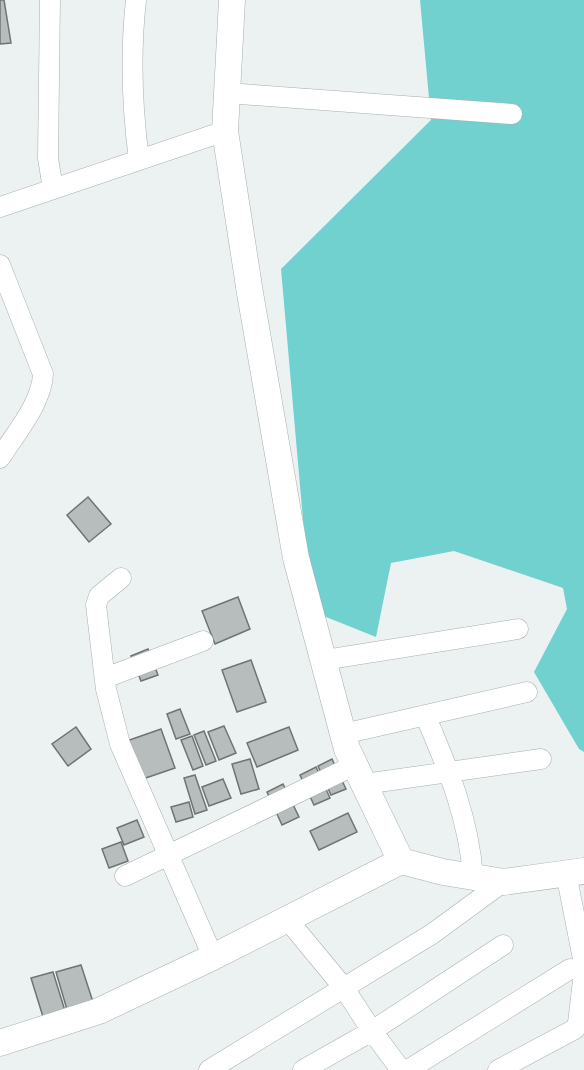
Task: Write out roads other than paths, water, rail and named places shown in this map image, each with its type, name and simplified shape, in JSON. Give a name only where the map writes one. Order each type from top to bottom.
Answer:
[{"type":"street","points":[[50,0],[48,158],[53,189]]},
{"type":"street","points":[[136,0],[132,29],[133,110],[140,160]]},
{"type":"street","points":[[232,0],[225,131],[250,293],[296,558],[347,749],[401,861]]},
{"type":"street","points":[[227,93],[512,114]]},
{"type":"street","points":[[0,207],[225,131]]},
{"type":"street","points":[[0,265],[43,374],[43,385],[38,399],[1,454]]},
{"type":"street","points":[[121,578],[99,596],[96,605],[106,689],[120,744],[213,957]]},
{"type":"street","points":[[324,660],[518,630]]},
{"type":"street","points":[[105,678],[203,641]]},
{"type":"street","points":[[343,734],[527,692]]},
{"type":"street","points":[[425,715],[449,772],[466,825],[473,877]]},
{"type":"street","points":[[125,876],[360,775],[449,772],[542,759]]},
{"type":"street","points":[[0,1043],[99,1011],[213,957],[401,861],[443,872],[502,882],[575,872],[579,968],[578,1023],[575,1029],[498,1070]]},
{"type":"street","points":[[209,1070],[432,934],[502,882]]},
{"type":"street","points":[[287,919],[344,988],[401,1070]]},
{"type":"street","points":[[303,1070],[372,1031],[503,945]]},
{"type":"street","points":[[408,1070],[579,968]]}]
